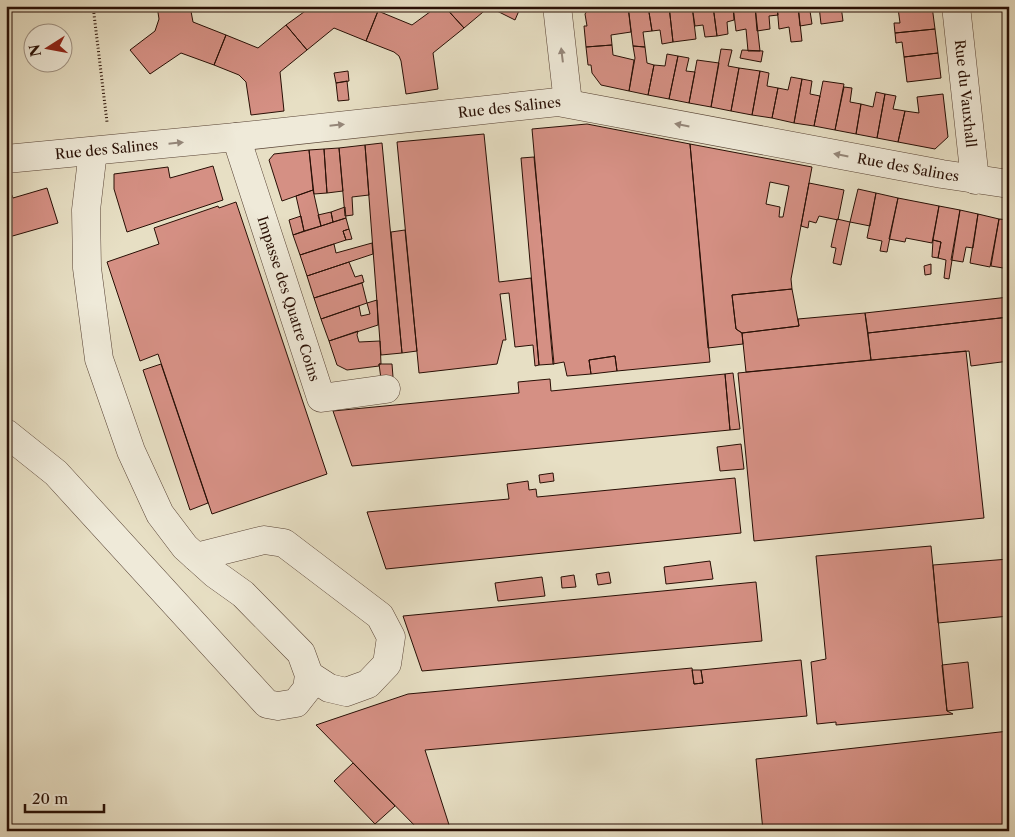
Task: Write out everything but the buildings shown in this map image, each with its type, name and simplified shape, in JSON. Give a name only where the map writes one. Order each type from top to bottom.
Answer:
[{"type":"street","points":[[557,6],[568,103]]},
{"type":"street","name":"Rue du Vauxhall","points":[[956,6],[975,180]]},
{"type":"street","name":"Rue des Salines","points":[[6,159],[236,137],[545,102],[568,103],[975,180],[1009,184]]},
{"type":"street","name":"Impasse des Quatre Coins","points":[[236,137],[321,398],[386,390]]},
{"type":"street","points":[[6,433],[56,474],[267,704],[278,706],[296,703],[306,690],[309,675],[301,652],[243,594],[215,574],[185,547],[160,514],[131,451],[99,359],[88,268],[86,210],[102,150]]},
{"type":"street","points":[[196,557],[264,540],[284,543],[380,616],[391,637],[387,664],[368,684],[346,692],[329,688],[309,675]]},
{"type":"path","points":[[94,6],[102,150]]}]
